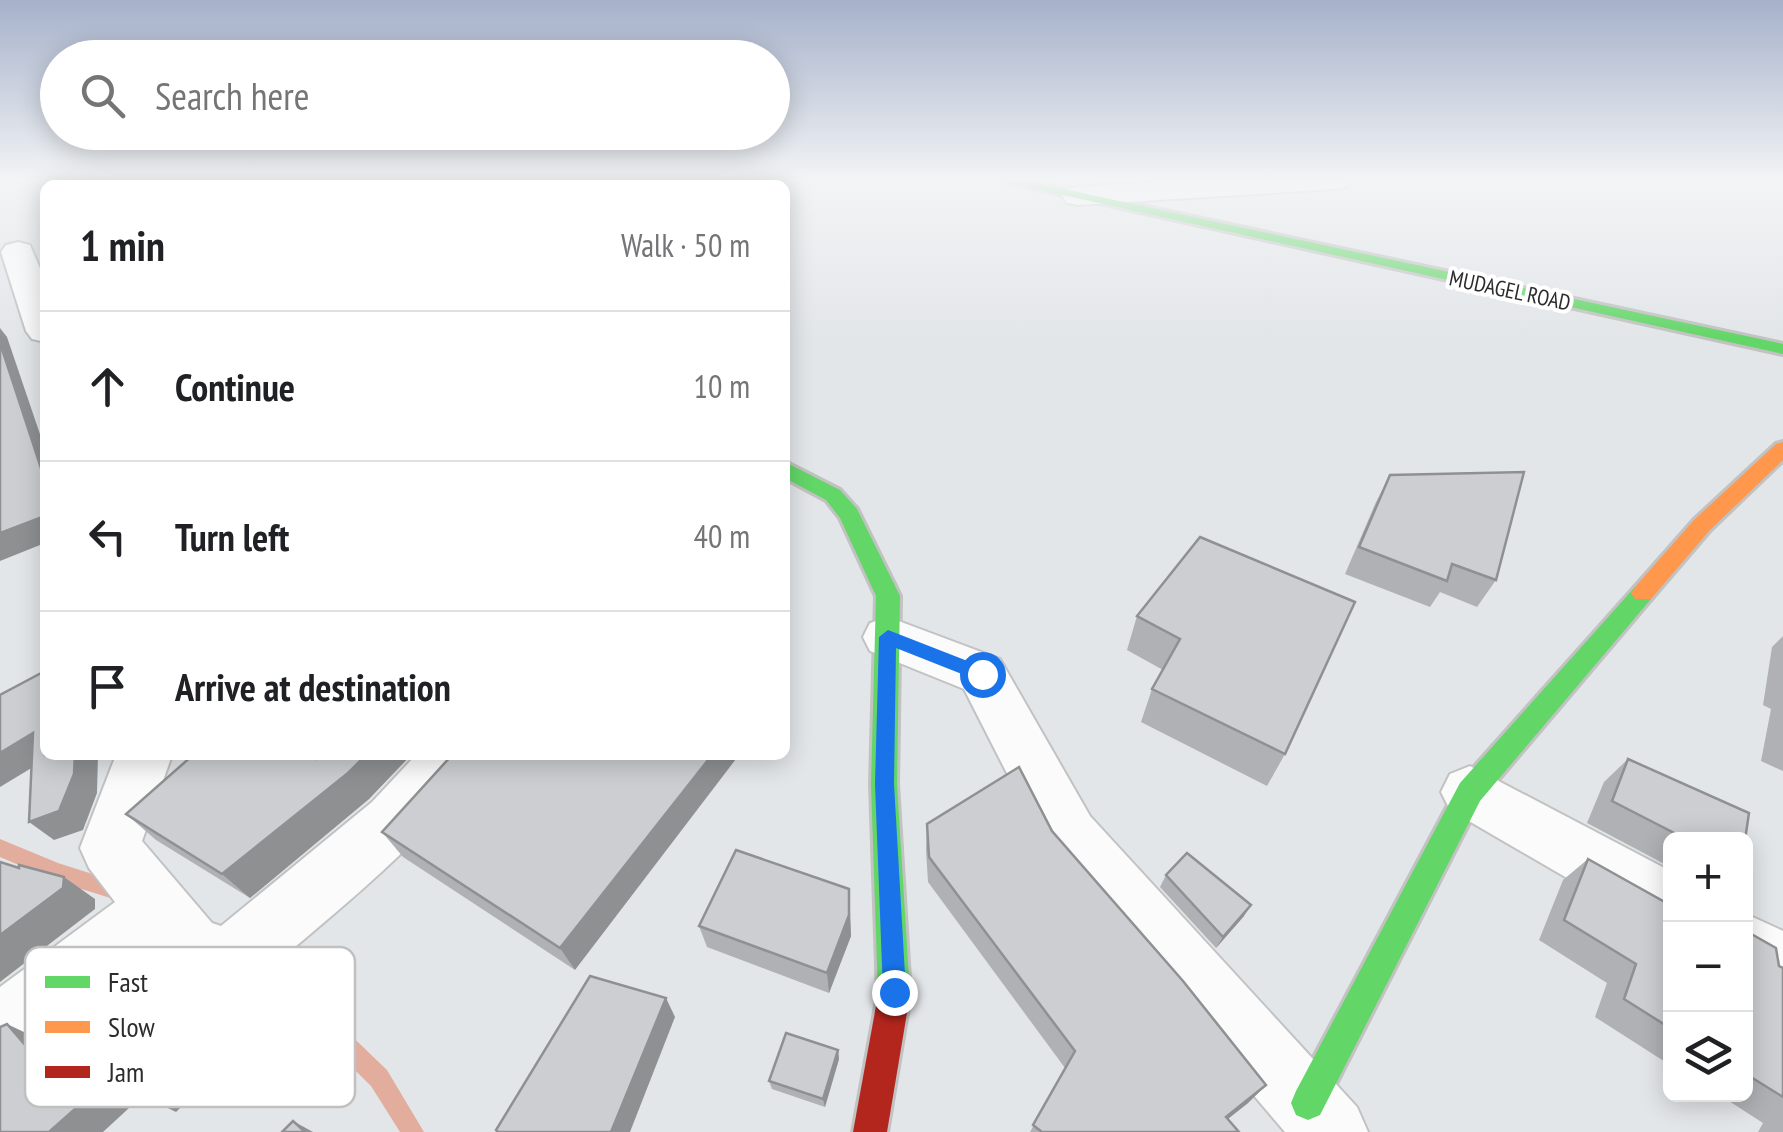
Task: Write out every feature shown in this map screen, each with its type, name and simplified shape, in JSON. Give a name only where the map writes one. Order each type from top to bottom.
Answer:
[{"type":"street","name":"MUDAGEL ROAD","points":[[1248,233],[1783,349]]},
{"type":"street","points":[[18,252],[40,316]]},
{"type":"street","points":[[888,637],[982,674],[1069,835],[1320,1118],[1470,792],[1702,525],[1742,492],[1783,449]]},
{"type":"street","points":[[793,482],[833,495],[849,514],[888,596],[884,784],[894,992],[870,1132]]},
{"type":"street","points":[[142,760],[110,848],[190,947]]},
{"type":"street","points":[[245,947],[393,821],[448,760]]},
{"type":"street","points":[[1470,792],[1663,900]]},
{"type":"street","points":[[109,947],[156,909]]},
{"type":"street","points":[[1753,950],[1783,967]]},
{"type":"street","points":[[0,1027],[25,1010]]},
{"type":"building","points":[[0,343],[40,465],[40,518],[0,533]]},
{"type":"building","points":[[1524,472],[1496,580],[1452,564],[1447,581],[1359,547],[1390,475]]},
{"type":"building","points":[[1200,537],[1355,602],[1285,754],[1152,689],[1180,639],[1137,616]]},
{"type":"building","points":[[40,674],[40,760],[75,760],[74,774],[59,811],[29,822],[33,733],[0,753],[0,695]]},
{"type":"building","points":[[1628,759],[1749,813],[1746,832],[1672,832],[1612,801]]},
{"type":"building","points":[[187,760],[361,760],[222,874],[126,814]]},
{"type":"building","points":[[447,760],[708,760],[560,948],[382,832]]},
{"type":"building","points":[[1019,767],[1052,831],[1183,981],[1266,1085],[1226,1117],[1239,1132],[1042,1132],[1033,1125],[1075,1051],[929,857],[927,824]]},
{"type":"building","points":[[736,850],[849,889],[849,915],[827,973],[699,926]]},
{"type":"building","points":[[1187,853],[1251,905],[1223,937],[1166,875]]},
{"type":"building","points":[[1588,859],[1663,901],[1663,1024],[1624,999],[1636,964],[1564,920]]},
{"type":"building","points":[[0,862],[64,877],[63,888],[0,935]]},
{"type":"building","points":[[1753,935],[1776,948],[1779,966],[1783,968],[1783,1097],[1753,1078]]},
{"type":"building","points":[[590,976],[666,998],[611,1132],[498,1132],[496,1130]]},
{"type":"building","points":[[7,1024],[25,1045],[25,1107],[77,1107],[49,1132],[0,1132],[0,1027]]},
{"type":"building","points":[[786,1033],[838,1050],[823,1099],[769,1081]]},
{"type":"building","points":[[293,1121],[305,1132],[282,1132]]},
{"type":"waterway","points":[[0,848],[56,872],[123,893]]},
{"type":"waterway","points":[[355,1055],[379,1078],[413,1132]]},
{"type":"traffic: fast","points":[[1246,233],[1783,349]]},
{"type":"traffic: fast","points":[[790,472],[833,495],[849,514],[888,596],[884,784],[894,995]]},
{"type":"traffic: fast","points":[[1308,1103],[1470,792],[1643,593]]},
{"type":"traffic: slow","points":[[1643,593],[1702,525],[1783,449]]},
{"type":"traffic: jam","points":[[870,1132],[894,995]]},
{"type":"route","points":[[894,992],[884,784],[888,637],[982,674]]}]
